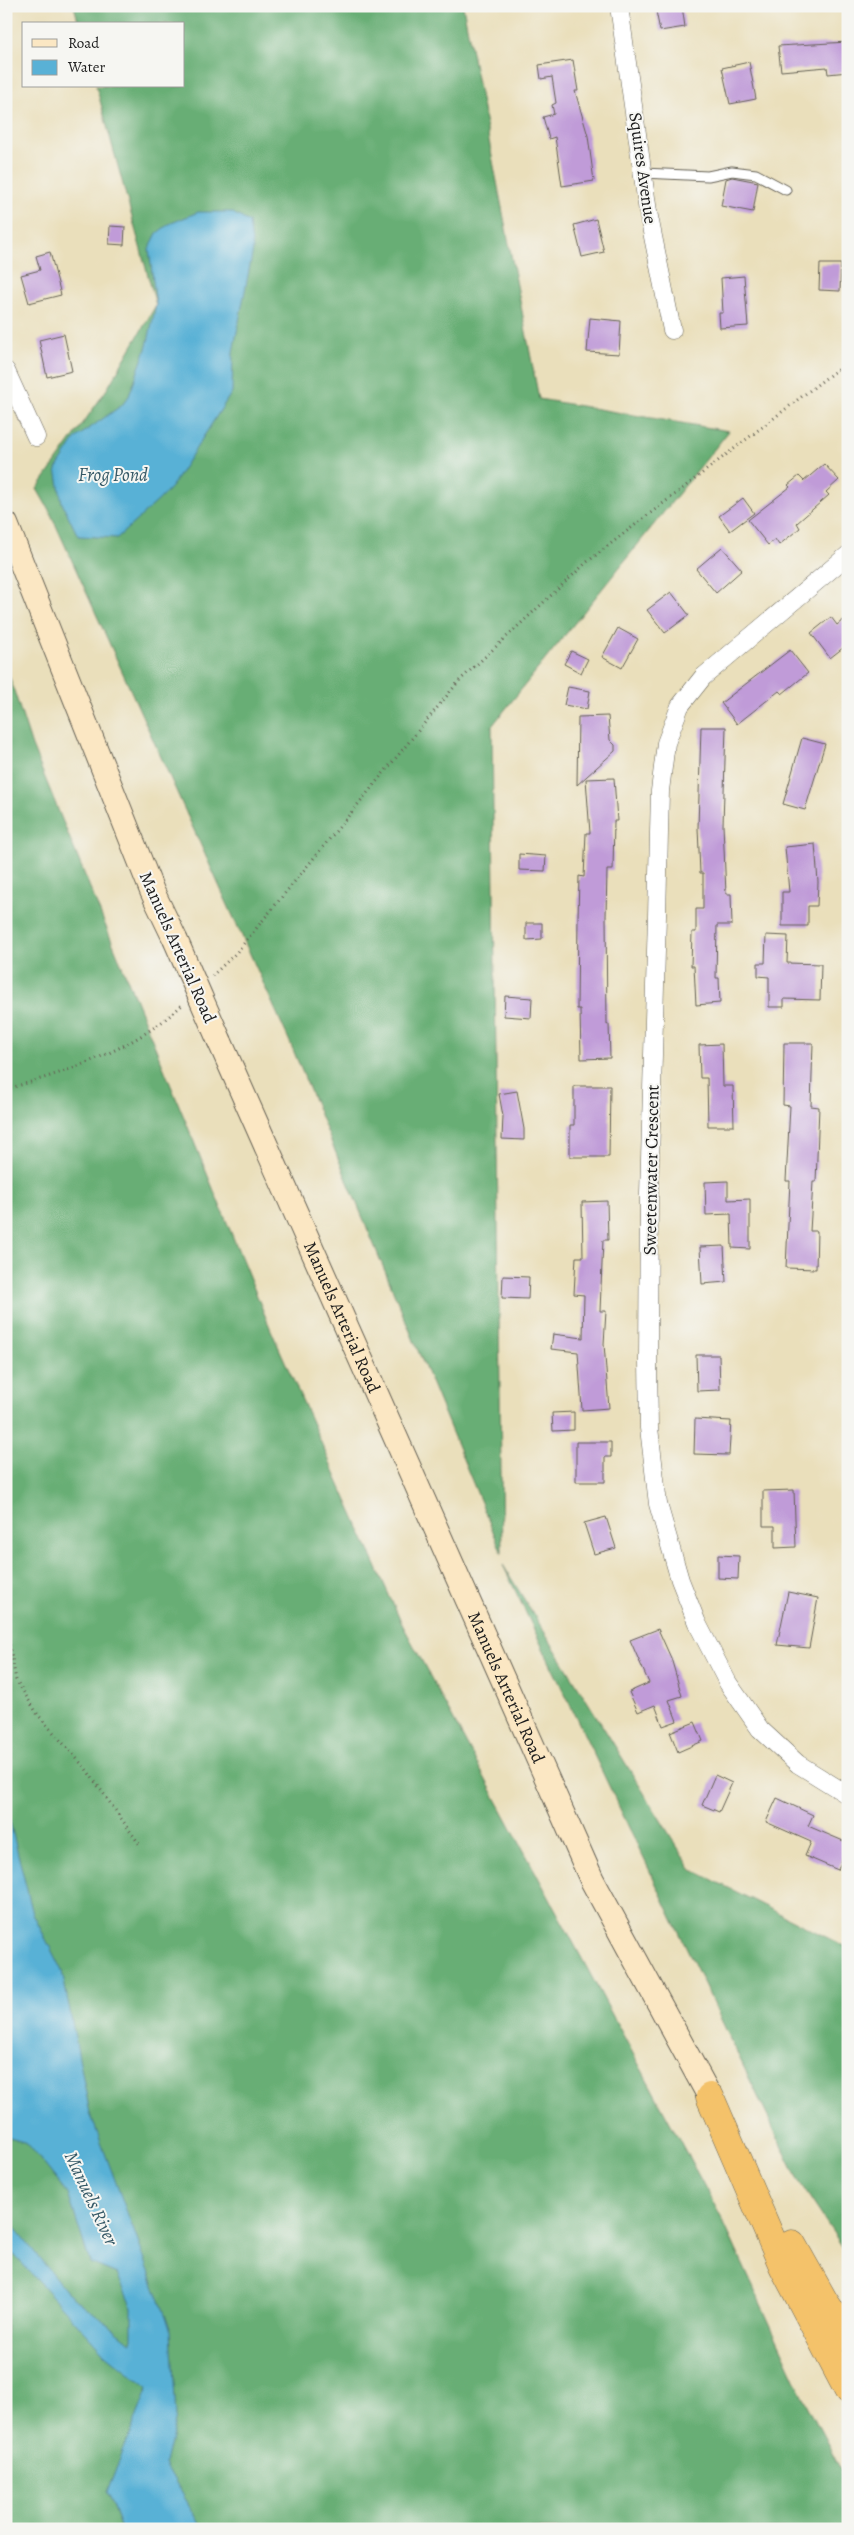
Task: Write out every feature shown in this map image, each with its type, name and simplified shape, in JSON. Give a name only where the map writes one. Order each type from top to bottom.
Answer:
[{"type":"highway","points":[[710,2097],[824,2302],[848,2338]]},
{"type":"highway","points":[[710,2097],[783,2266],[848,2390]]},
{"type":"main road","name":"Manuels Arterial Road","points":[[6,524],[152,891],[175,939],[592,1880],[710,2097]]},
{"type":"street","name":"Squires Avenue","points":[[619,6],[648,212],[672,330]]},
{"type":"street","points":[[6,371],[36,436]]},
{"type":"street","name":"Sweetenwater Crescent","points":[[848,555],[703,677],[680,706],[666,743],[660,792],[649,1194],[648,1350],[649,1428],[658,1504],[680,1580],[698,1623],[728,1683],[760,1729],[798,1764],[848,1795]]},
{"type":"street","points":[[848,1788],[848,1795]]},
{"type":"lane","points":[[643,173],[708,176],[732,170],[756,174],[786,190]]},
{"type":"path","points":[[208,980],[236,953],[459,682],[588,562],[848,361]]},
{"type":"path","points":[[6,1089],[35,1082],[104,1056],[168,1018],[188,999]]},
{"type":"path","points":[[6,1166],[6,1186]]},
{"type":"path","points":[[6,1625],[16,1680],[38,1715],[86,1769],[140,1846]]},
{"type":"green space","points":[[74,6],[463,6],[539,399],[729,431],[492,726],[502,1553],[289,1040],[49,510],[37,489],[107,389],[156,305],[97,88],[185,88],[185,22],[78,22]]},
{"type":"green space","points":[[6,666],[32,746],[271,1330],[401,1622],[722,2219],[807,2405],[848,2482],[848,2529],[6,2529]]},
{"type":"green space","points":[[503,1565],[691,1869],[848,1948],[848,2255],[798,2180]]},
{"type":"water","name":"Frog Pond","points":[[198,212],[231,212],[249,222],[253,250],[233,352],[232,392],[172,486],[159,500],[117,538],[78,536],[62,503],[56,469],[76,438],[122,405],[129,396],[147,346],[156,305],[149,249],[157,233],[169,224]]},
{"type":"water","name":"Manuels River","points":[[6,1806],[33,1914],[62,1971],[90,2113],[171,2330],[176,2417],[165,2464],[203,2529],[121,2529],[107,2492],[148,2388],[105,2354],[6,2246],[6,2217],[67,2292],[132,2343],[132,2308],[117,2274],[90,2263],[68,2194],[27,2143],[6,2137]]},
{"type":"building","points":[[655,6],[682,6],[685,27],[660,31]]},
{"type":"building","points":[[848,42],[848,72],[828,74],[827,67],[781,71],[778,46]]},
{"type":"building","points":[[573,60],[578,91],[575,91],[588,136],[594,181],[562,186],[555,137],[549,139],[543,117],[554,114],[552,105],[556,103],[552,77],[541,79],[539,65]]},
{"type":"building","points":[[749,62],[756,99],[730,104],[722,68]]},
{"type":"building","points":[[732,177],[758,182],[753,212],[721,206],[726,179]]},
{"type":"building","points":[[596,219],[604,252],[582,257],[574,225]]},
{"type":"building","points":[[110,226],[125,227],[124,245],[109,244]]},
{"type":"building","points":[[50,252],[61,295],[29,303],[21,275],[40,270],[36,256]]},
{"type":"building","points":[[820,264],[841,264],[840,291],[819,290]]},
{"type":"building","points":[[744,276],[748,326],[720,328],[719,313],[723,313],[721,278]]},
{"type":"building","points":[[590,318],[621,321],[619,354],[587,352]]},
{"type":"building","points":[[64,334],[72,371],[47,377],[39,340]]},
{"type":"building","points":[[824,464],[839,480],[826,492],[829,495],[797,523],[800,528],[779,545],[775,539],[768,545],[748,520],[790,487],[788,485],[799,476],[804,481]]},
{"type":"building","points":[[743,498],[754,513],[730,531],[719,516]]},
{"type":"building","points":[[722,547],[742,570],[716,593],[696,569]]},
{"type":"building","points":[[671,592],[689,615],[665,633],[647,610]]},
{"type":"building","points":[[848,616],[848,644],[830,658],[811,633],[831,617],[837,625]]},
{"type":"building","points":[[618,628],[638,639],[622,668],[602,657]]},
{"type":"building","points":[[790,650],[808,673],[782,694],[779,691],[737,724],[721,703]]},
{"type":"building","points":[[571,651],[588,659],[581,673],[564,664]]},
{"type":"building","points":[[568,687],[590,691],[587,709],[564,705]]},
{"type":"building","points":[[608,716],[610,740],[615,745],[615,751],[577,785],[578,717]]},
{"type":"building","points":[[701,727],[726,727],[723,825],[726,894],[731,894],[732,925],[717,925],[716,978],[719,978],[720,1003],[696,1005],[694,966],[691,966],[692,932],[696,932],[696,909],[703,909],[703,873],[700,873],[698,828]]},
{"type":"building","points":[[802,738],[825,744],[805,810],[783,804]]},
{"type":"building","points":[[614,778],[617,821],[614,821],[613,870],[607,870],[606,916],[607,1025],[609,1024],[610,1058],[581,1059],[580,1009],[577,1009],[578,918],[579,876],[584,877],[586,833],[590,833],[586,779]]},
{"type":"building","points":[[815,844],[818,882],[817,906],[808,906],[808,926],[782,926],[782,892],[789,892],[785,847]]},
{"type":"building","points":[[519,854],[546,856],[545,871],[519,870]]},
{"type":"building","points":[[526,923],[542,923],[542,939],[526,940]]},
{"type":"building","points":[[766,935],[788,936],[787,963],[821,964],[820,1000],[784,999],[784,1007],[769,1007],[769,977],[758,976],[758,963],[765,963]]},
{"type":"building","points":[[505,996],[532,998],[531,1018],[504,1016]]},
{"type":"building","points":[[784,1043],[813,1043],[811,1106],[819,1107],[816,1182],[813,1182],[810,1231],[817,1231],[816,1269],[786,1268],[790,1181],[786,1181],[790,1106],[783,1105]]},
{"type":"building","points":[[722,1044],[723,1086],[733,1086],[734,1126],[708,1126],[707,1078],[700,1078],[699,1045]]},
{"type":"building","points":[[574,1086],[610,1086],[609,1157],[570,1157],[570,1125],[574,1125]]},
{"type":"building","points":[[517,1091],[524,1129],[524,1140],[502,1139],[503,1116],[499,1094]]},
{"type":"building","points":[[728,1181],[728,1200],[750,1199],[750,1249],[732,1248],[731,1214],[706,1215],[705,1182]]},
{"type":"building","points":[[607,1201],[608,1240],[603,1240],[600,1311],[606,1311],[604,1344],[609,1408],[582,1410],[578,1352],[551,1349],[553,1334],[583,1338],[584,1295],[574,1294],[576,1257],[583,1257],[582,1202]]},
{"type":"building","points":[[724,1246],[726,1282],[702,1284],[700,1247]]},
{"type":"building","points":[[503,1276],[529,1277],[528,1299],[502,1298]]},
{"type":"building","points":[[696,1355],[719,1355],[720,1390],[697,1391]]},
{"type":"building","points":[[574,1412],[574,1430],[553,1431],[552,1413]]},
{"type":"building","points":[[695,1419],[731,1421],[729,1455],[694,1454]]},
{"type":"building","points":[[576,1442],[611,1442],[611,1457],[605,1457],[605,1482],[576,1482]]},
{"type":"building","points":[[794,1490],[796,1547],[775,1548],[775,1526],[763,1526],[763,1491]]},
{"type":"building","points":[[606,1517],[616,1548],[594,1554],[584,1523]]},
{"type":"building","points":[[718,1555],[739,1556],[738,1579],[718,1578]]},
{"type":"building","points":[[788,1592],[818,1598],[809,1648],[777,1645]]},
{"type":"building","points":[[658,1629],[671,1658],[682,1696],[669,1700],[677,1721],[663,1726],[655,1705],[638,1712],[629,1692],[649,1683],[630,1640]]},
{"type":"building","points":[[695,1722],[703,1741],[678,1752],[670,1732]]},
{"type":"building","points":[[715,1775],[732,1783],[719,1812],[702,1805]]},
{"type":"building","points":[[777,1798],[813,1815],[808,1826],[848,1843],[838,1870],[805,1856],[811,1842],[766,1822]]}]
